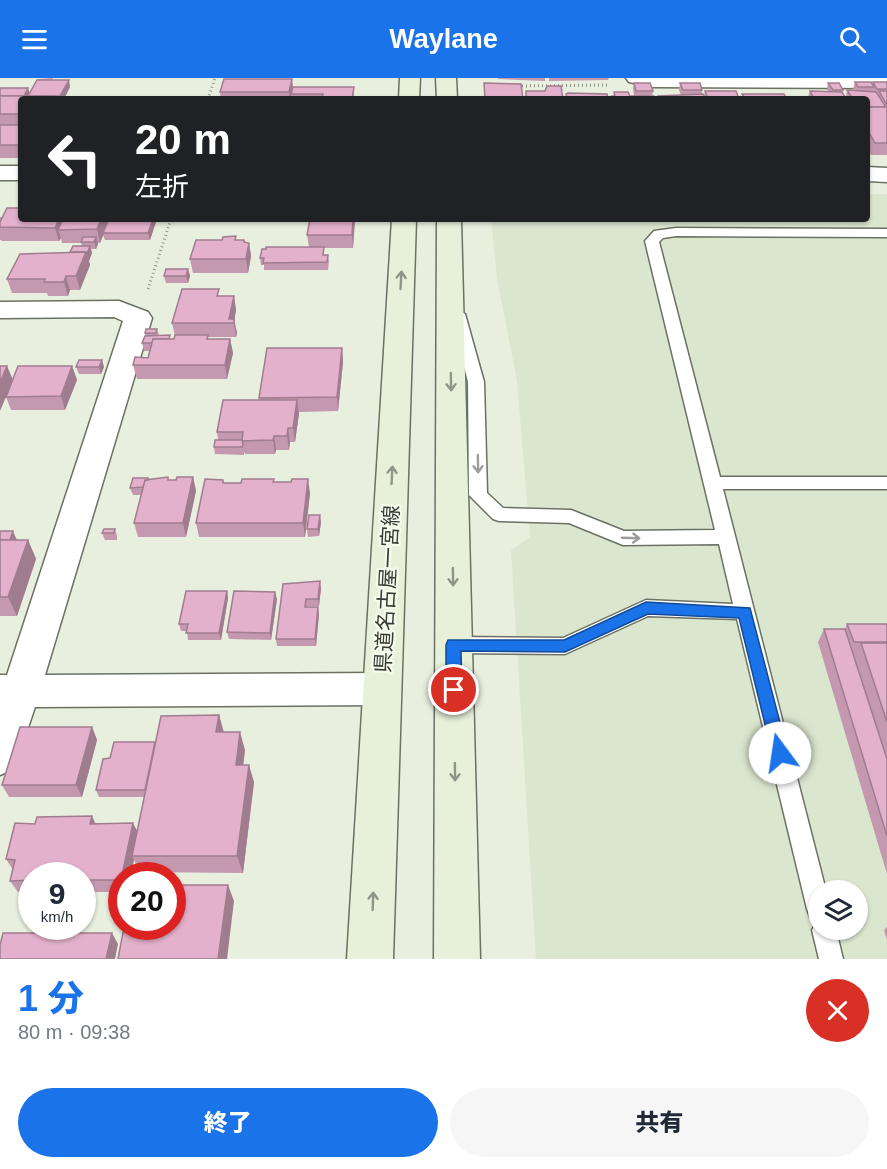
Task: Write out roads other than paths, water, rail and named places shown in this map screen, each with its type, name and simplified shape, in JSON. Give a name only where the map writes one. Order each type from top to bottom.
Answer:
[{"type":"main road","points":[[409,96],[410,78]]},
{"type":"main road","points":[[446,78],[447,96]]},
{"type":"main road","name":"県道名古屋一宮線","points":[[370,959],[404,222]]},
{"type":"main road","points":[[449,222],[457,959]]},
{"type":"street","points":[[636,78],[652,81],[887,82]]},
{"type":"street","points":[[0,172],[18,172]]},
{"type":"street","points":[[870,174],[887,175]]},
{"type":"street","points":[[0,310],[118,309],[138,318],[10,691],[0,757]]},
{"type":"street","points":[[10,691],[382,689]]},
{"type":"lane","points":[[812,880],[652,241],[659,234],[676,232],[887,233]]},
{"type":"lane","points":[[449,284],[476,382],[478,495],[491,509],[499,514],[571,517],[623,538],[726,537]]},
{"type":"lane","points":[[713,483],[887,483]]},
{"type":"lane","points":[[454,645],[565,646],[646,608],[745,612]]},
{"type":"lane","points":[[826,940],[831,959]]}]
